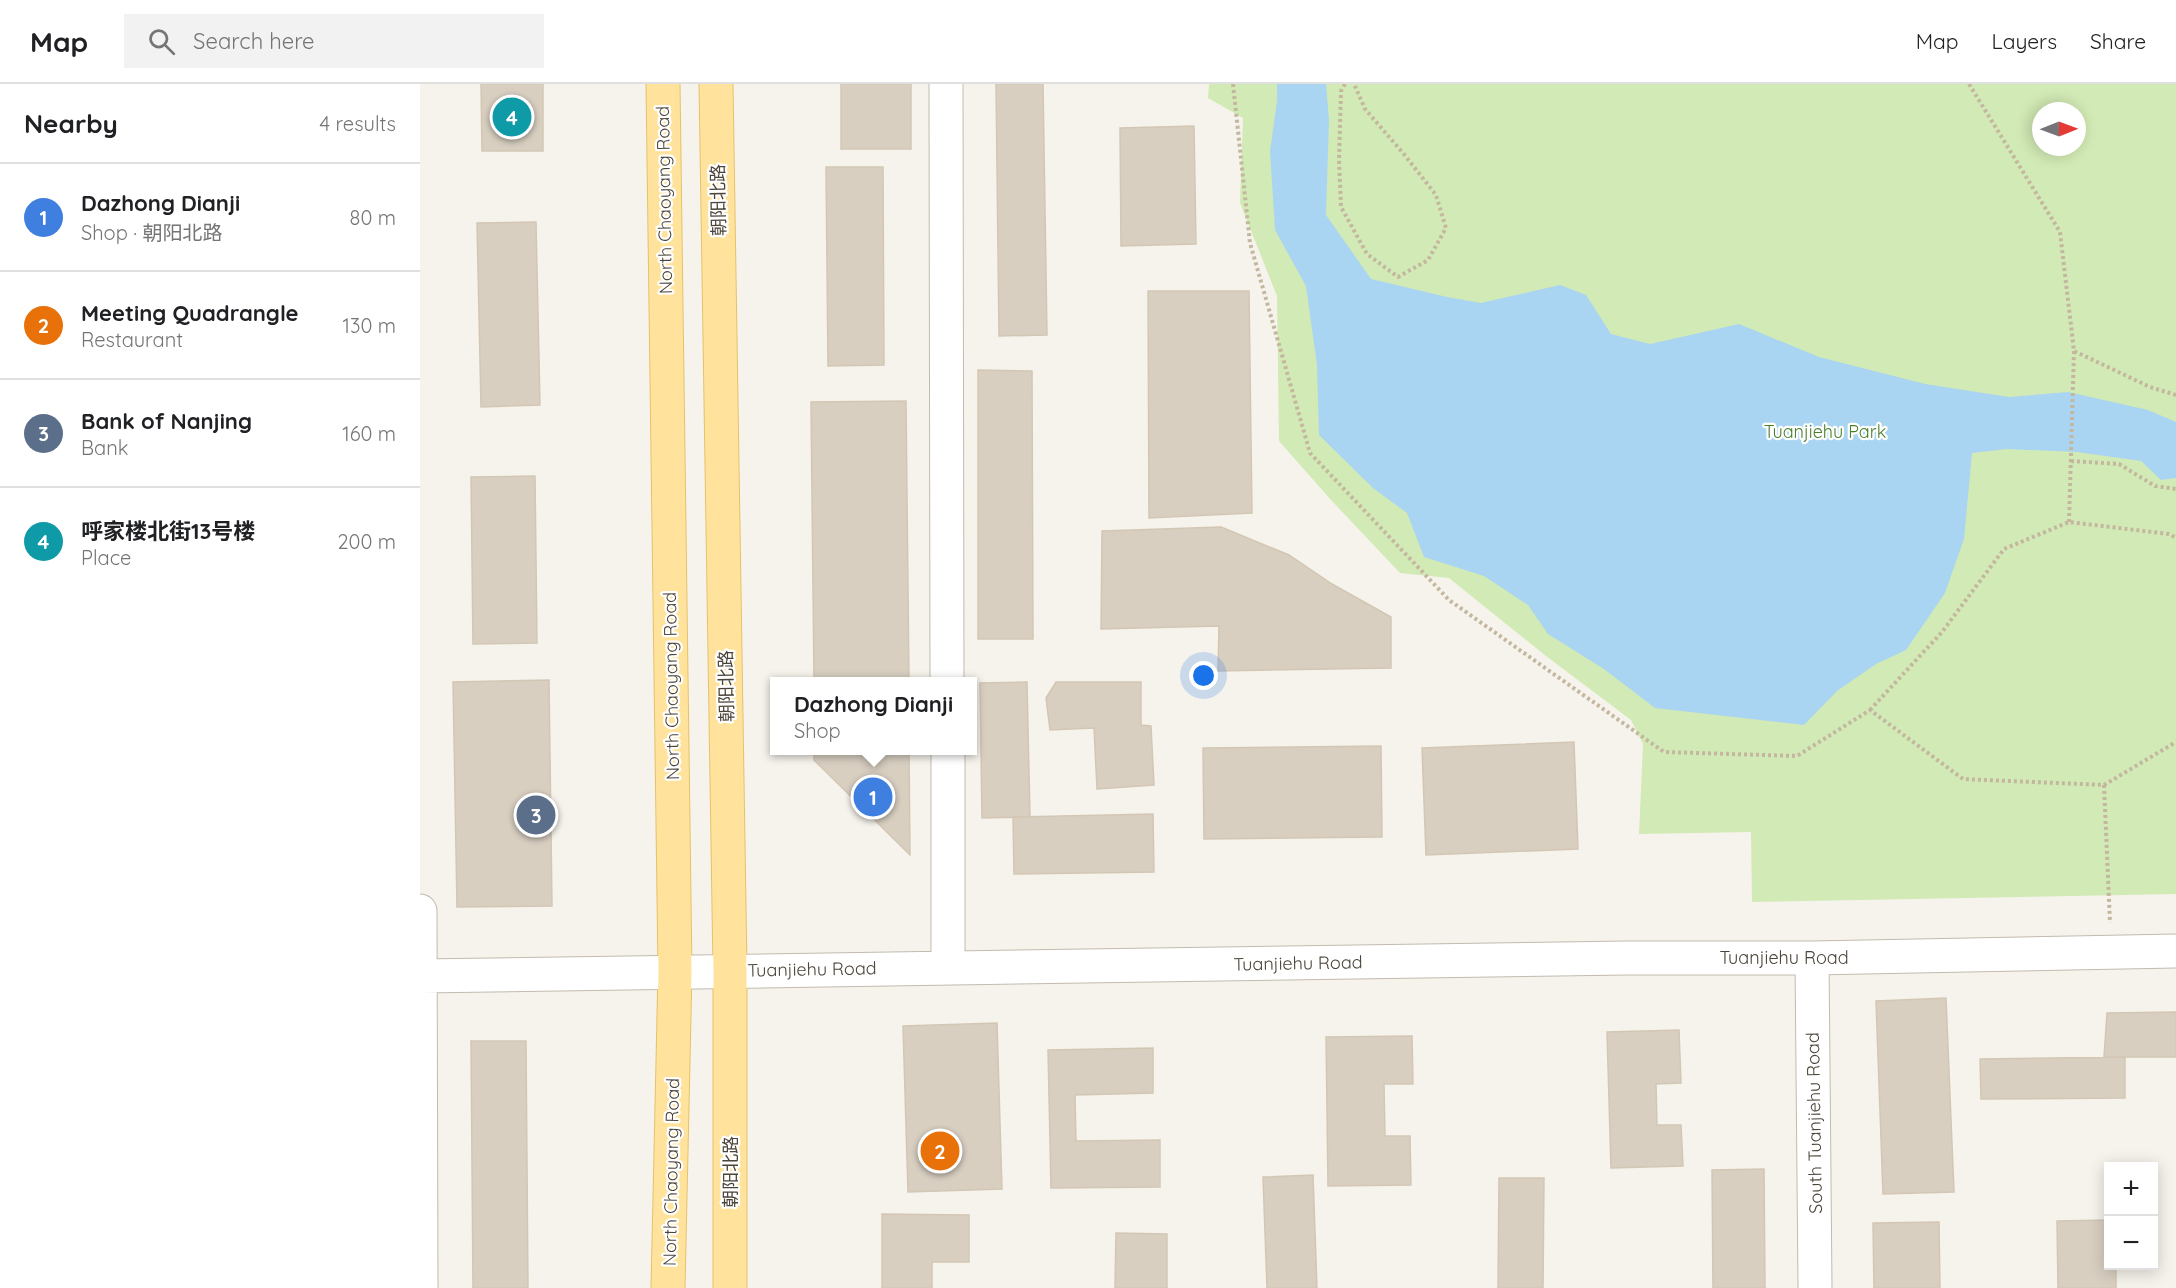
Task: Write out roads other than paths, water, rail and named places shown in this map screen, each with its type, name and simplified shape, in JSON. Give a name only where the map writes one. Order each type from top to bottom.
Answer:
[{"type":"main road","name":"North Chaoyang Road","points":[[663,84],[675,971],[668,1288]]},
{"type":"main road","name":"朝阳北路","points":[[716,84],[730,970],[730,1288]]},
{"type":"street","points":[[946,84],[947,677]]},
{"type":"street","points":[[948,755],[948,968]]},
{"type":"street","points":[[420,911],[421,1288]]},
{"type":"street","name":"Tuanjiehu Road","points":[[421,976],[1627,958],[1812,958],[2176,951]]},
{"type":"street","name":"South Tuanjiehu Road","points":[[1812,958],[1815,1288]]},
{"type":"water","points":[[1277,84],[1326,84],[1329,120],[1326,215],[1371,279],[1481,303],[1560,285],[1586,295],[1611,334],[1650,344],[1739,324],[1819,357],[1925,384],[2009,397],[2068,392],[2148,410],[2176,422],[2176,478],[2161,480],[2141,461],[2077,452],[2007,449],[1972,453],[1964,539],[1945,593],[1906,650],[1876,664],[1837,691],[1804,725],[1655,708],[1604,669],[1548,634],[1528,605],[1484,576],[1424,557],[1407,513],[1373,488],[1319,435],[1317,365],[1306,286],[1275,230],[1270,151]]},
{"type":"place","name":"呼家楼北街13号楼","points":[[512,117]]},
{"type":"place","name":"Dazhong Dianji","points":[[873,797]]},
{"type":"place","name":"Bank of Nanjing","points":[[536,815]]},
{"type":"place","name":"Meeting Quadrangle","points":[[940,1151]]},
{"type":"park label","name":"Tuanjiehu Park","points":[[1825,431]]}]
